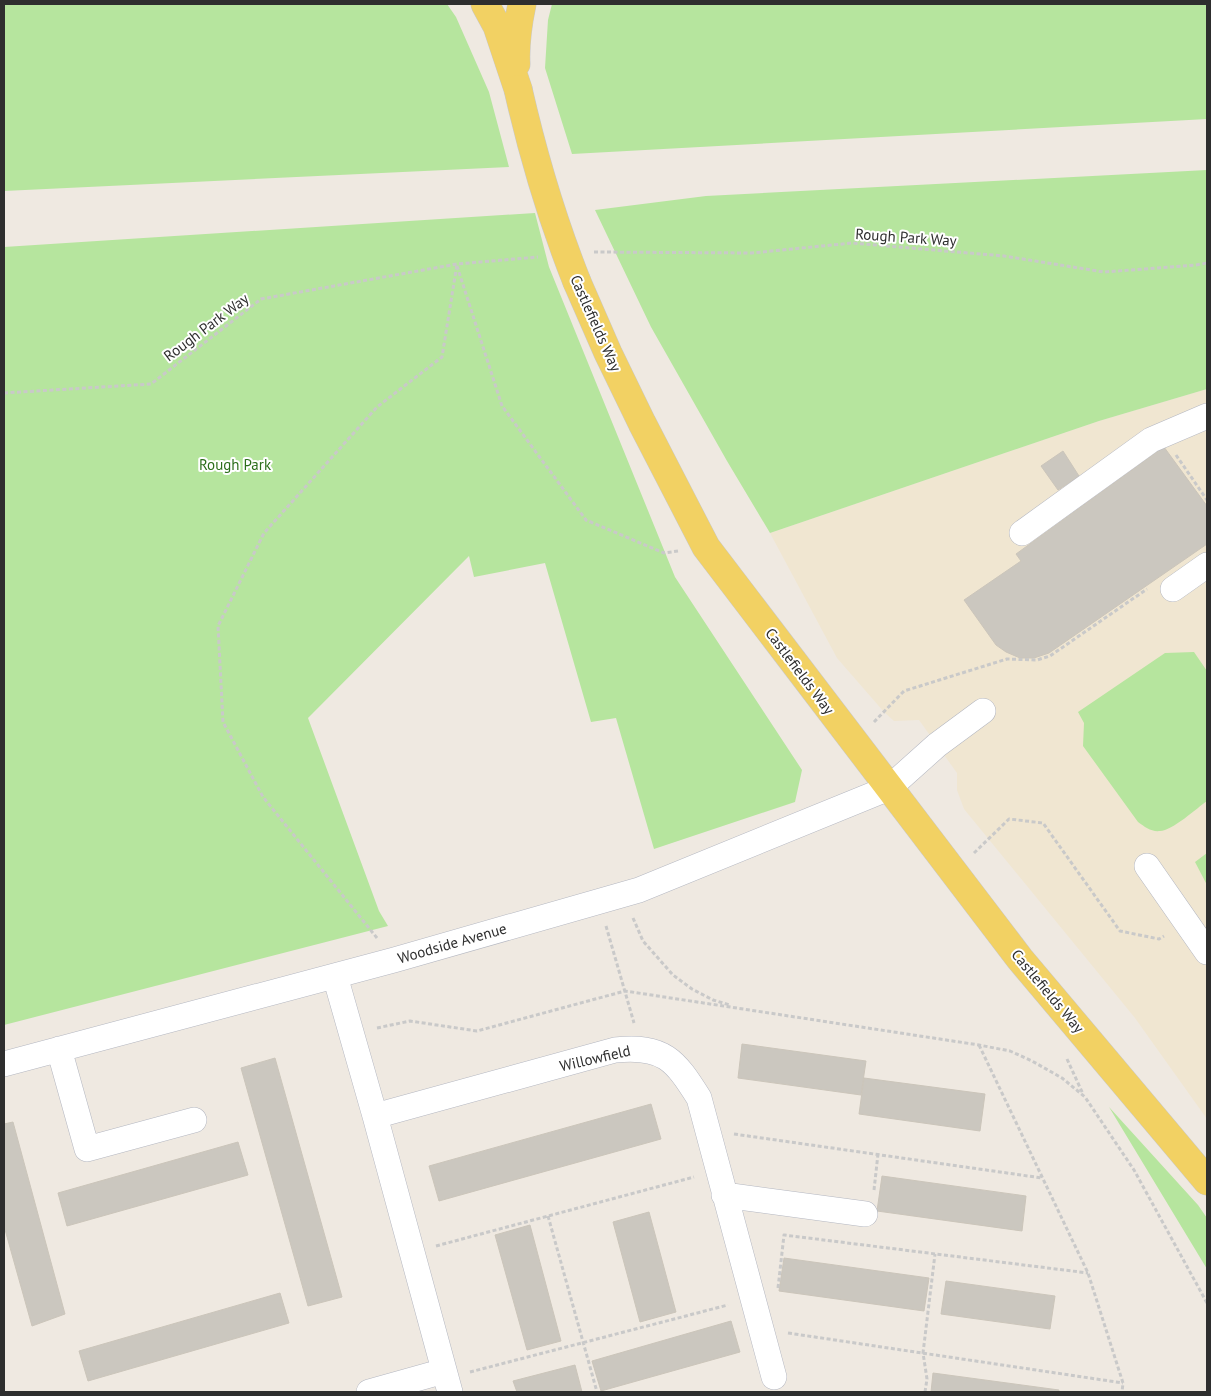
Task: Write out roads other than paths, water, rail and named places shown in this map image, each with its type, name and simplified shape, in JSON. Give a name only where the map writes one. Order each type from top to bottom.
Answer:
[{"type":"main road","name":"Castlefields Way","points":[[484,4],[497,26],[518,89],[531,144],[560,241],[608,353],[706,547],[1020,959],[1207,1181]]},
{"type":"main road","name":"Castlefields Way","points":[[518,89],[516,53],[522,4]]},
{"type":"street","points":[[1022,533],[1151,440],[1205,422]]},
{"type":"street","points":[[1163,587],[1207,565]]},
{"type":"street","name":"Woodside Avenue","points":[[4,1064],[336,976],[639,890],[889,788],[937,745],[983,711]]},
{"type":"street","points":[[1147,866],[1207,952]]},
{"type":"street","points":[[336,976],[447,1381],[369,1392]]},
{"type":"street","name":"Willowfield","points":[[375,1116],[615,1050],[637,1048],[656,1053],[673,1061],[699,1098],[774,1377]]},
{"type":"street","points":[[60,1049],[87,1149],[194,1120]]},
{"type":"street","points":[[724,1195],[865,1214]]},
{"type":"park label","name":"Rough Park","points":[[235,464]]}]
